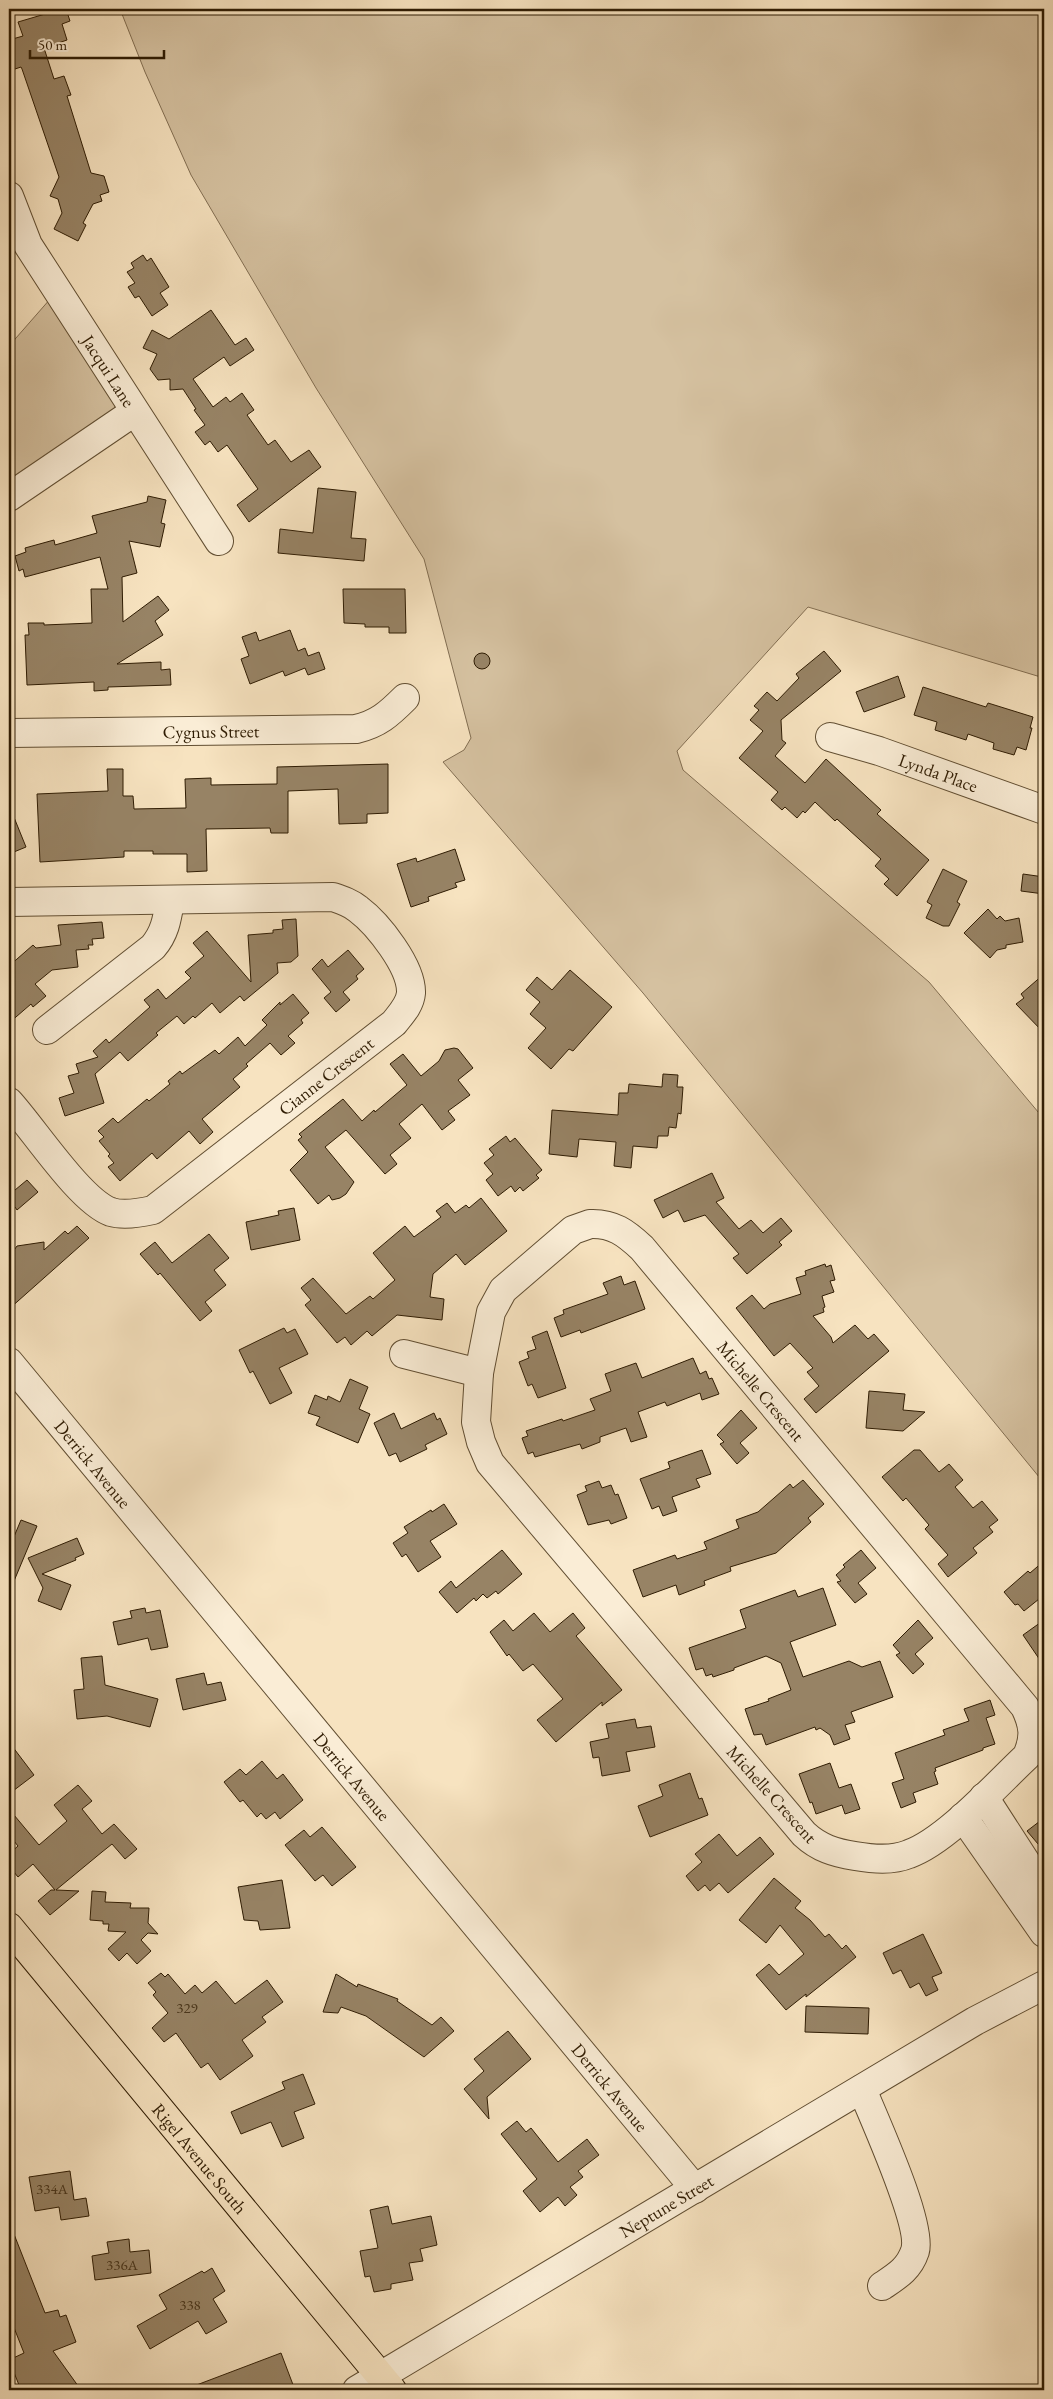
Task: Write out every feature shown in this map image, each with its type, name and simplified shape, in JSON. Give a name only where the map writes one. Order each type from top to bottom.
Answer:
[{"type":"main road","name":"Rigel Avenue South","points":[[9,1927],[376,2386]]},
{"type":"street","name":"Jacqui Lane","points":[[9,196],[28,245],[219,541]]},
{"type":"street","points":[[9,497],[134,412]]},
{"type":"street","name":"Cygnus Street","points":[[9,733],[356,729],[370,726],[384,719],[405,698]]},
{"type":"street","name":"Lynda Place","points":[[830,737],[879,751],[1044,810]]},
{"type":"street","name":"Cianne Crescent","points":[[9,902],[170,901],[322,896],[347,901],[359,909],[382,934],[403,964],[409,978],[411,995],[405,1010],[394,1023],[153,1210],[134,1214],[111,1212],[88,1198],[12,1112]]},
{"type":"street","points":[[46,1030],[153,947],[162,937],[170,901]]},
{"type":"street","name":"Michelle Crescent","points":[[604,1224],[628,1234],[1025,1707],[1034,1730],[1027,1756],[963,1817],[924,1848],[894,1858],[870,1859],[827,1850],[804,1834],[490,1463],[481,1442],[476,1422],[479,1373],[491,1312],[503,1290],[580,1226],[604,1224]]},
{"type":"street","points":[[404,1354],[479,1373]]},
{"type":"street","name":"Derrick Avenue","points":[[9,1362],[695,2189]]},
{"type":"street","points":[[984,1797],[1044,1890]]},
{"type":"street","points":[[963,1817],[1044,1933]]},
{"type":"street","name":"Neptune Street","points":[[975,2021],[1044,1973]]},
{"type":"street","name":"Neptune Street","points":[[376,2386],[695,2189],[975,2021],[1044,1985]]},
{"type":"street","points":[[862,2089],[913,2218],[914,2226],[916,2249],[907,2269],[882,2286]]},
{"type":"shaded area","points":[[120,9],[1044,9],[1044,678],[808,607],[677,751],[683,770],[929,982],[1044,1119],[1044,1483],[643,993],[443,762],[464,750],[471,738],[424,559],[316,388],[191,175],[145,72]]},
{"type":"shaded area","points":[[51,298],[115,399],[115,408],[9,484],[9,346]]},
{"type":"building","points":[[66,9],[70,21],[62,24],[67,40],[44,48],[54,79],[64,76],[71,95],[67,96],[91,173],[104,176],[109,192],[100,195],[102,201],[93,204],[83,223],[86,225],[78,241],[54,229],[62,213],[58,199],[50,196],[59,177],[22,69],[21,67],[9,71],[9,40],[23,36],[18,22]]},
{"type":"building","points":[[143,255],[147,261],[151,258],[169,287],[160,293],[168,305],[152,316],[139,296],[135,298],[128,287],[135,283],[127,272],[134,268],[131,263]]},
{"type":"building","points":[[211,310],[235,345],[246,338],[254,350],[230,366],[224,357],[193,379],[213,407],[226,397],[230,402],[242,393],[254,410],[247,415],[268,445],[275,440],[291,462],[309,450],[321,467],[249,522],[237,505],[258,489],[227,445],[218,452],[210,441],[205,445],[195,432],[205,425],[194,410],[196,409],[183,389],[170,390],[170,379],[158,380],[150,369],[157,354],[143,348],[152,330],[169,339]]},
{"type":"building","points":[[318,488],[356,492],[351,538],[366,539],[364,561],[278,553],[280,529],[313,533]]},
{"type":"building","points":[[148,496],[166,500],[161,523],[165,524],[160,547],[129,541],[137,573],[122,577],[123,622],[158,596],[169,610],[155,621],[163,635],[117,664],[161,662],[161,670],[170,669],[171,685],[108,687],[108,690],[94,691],[94,682],[27,685],[25,635],[29,635],[28,623],[44,623],[44,625],[92,623],[91,589],[108,589],[100,557],[25,577],[23,569],[19,571],[15,556],[26,552],[25,548],[54,540],[55,545],[97,533],[92,516],[147,502]]},
{"type":"building","points":[[343,589],[405,589],[406,633],[389,633],[389,627],[365,627],[365,624],[344,623]]},
{"type":"building","points":[[290,630],[298,651],[305,648],[308,656],[319,652],[325,669],[308,675],[305,668],[285,676],[283,671],[250,684],[241,659],[249,656],[242,637],[256,632],[259,641]]},
{"type":"building","points":[[824,651],[841,671],[781,720],[782,740],[786,743],[775,756],[805,783],[826,759],[881,810],[877,814],[929,860],[897,896],[884,884],[889,879],[875,866],[881,859],[837,819],[835,821],[815,802],[805,813],[803,811],[797,818],[785,807],[782,810],[771,800],[778,792],[739,758],[763,731],[750,720],[759,710],[754,706],[767,692],[777,701],[799,678],[796,674]]},
{"type":"building","points":[[479,653],[485,653],[490,658],[488,667],[479,669],[474,664],[474,658]]},
{"type":"building","points":[[898,676],[905,697],[864,712],[856,692]]},
{"type":"building","points":[[923,687],[986,707],[988,703],[1033,717],[1026,750],[1017,747],[1014,755],[993,749],[994,743],[968,734],[966,740],[935,730],[937,722],[914,715]]},
{"type":"building","points":[[388,764],[388,813],[367,814],[367,823],[339,824],[338,789],[288,791],[288,833],[271,833],[270,828],[206,829],[207,871],[187,872],[187,854],[153,854],[153,851],[124,851],[124,857],[40,862],[37,794],[108,791],[107,769],[123,769],[123,796],[133,796],[134,809],[186,808],[185,779],[211,778],[211,785],[277,784],[277,767]]},
{"type":"building","points":[[9,805],[26,847],[9,854]]},
{"type":"building","points":[[455,849],[465,880],[455,883],[457,887],[428,897],[429,901],[411,907],[397,864],[416,858],[417,862]]},
{"type":"building","points":[[943,869],[967,881],[957,902],[960,904],[949,926],[943,926],[926,918],[932,905],[927,902]]},
{"type":"building","points":[[1023,874],[1044,877],[1044,894],[1021,891]]},
{"type":"building","points":[[988,909],[997,919],[1000,916],[1005,921],[1019,918],[1023,942],[1006,945],[1006,948],[997,950],[990,958],[964,933]]},
{"type":"building","points":[[296,919],[298,956],[291,962],[277,963],[278,973],[244,1001],[240,996],[220,1013],[212,1003],[195,1018],[193,1016],[184,1024],[177,1016],[156,1033],[158,1035],[128,1061],[120,1052],[95,1074],[104,1103],[65,1116],[59,1098],[74,1093],[68,1076],[79,1073],[76,1064],[98,1057],[93,1051],[106,1039],[109,1043],[150,1007],[144,1000],[158,989],[166,999],[191,978],[185,972],[204,956],[193,943],[207,931],[251,982],[248,935],[273,933],[273,930],[283,929],[282,920]]},
{"type":"building","points":[[102,922],[104,938],[92,939],[93,945],[88,945],[89,949],[76,950],[78,967],[52,970],[35,984],[46,996],[33,1007],[31,1004],[9,1023],[9,966],[33,945],[36,948],[61,945],[58,925]]},
{"type":"building","points":[[348,950],[364,969],[356,976],[358,979],[343,992],[350,1000],[336,1012],[324,998],[331,992],[312,969],[322,959],[328,967]]},
{"type":"building","points":[[570,970],[612,1007],[573,1051],[569,1049],[551,1069],[528,1048],[546,1028],[530,1014],[540,1002],[526,990],[537,977],[552,990]]},
{"type":"building","points":[[1044,974],[1044,1033],[1016,1004],[1024,998],[1021,994]]},
{"type":"building","points":[[293,994],[309,1013],[301,1020],[303,1023],[288,1036],[295,1043],[281,1055],[270,1043],[246,1064],[248,1066],[233,1079],[240,1087],[202,1119],[213,1132],[200,1144],[189,1131],[157,1159],[152,1153],[120,1181],[108,1167],[114,1163],[108,1156],[110,1154],[99,1141],[104,1137],[98,1131],[113,1118],[118,1123],[147,1099],[149,1101],[170,1084],[168,1081],[180,1071],[182,1074],[215,1050],[219,1054],[238,1037],[245,1046],[267,1025],[262,1020],[280,1002],[280,1005]]},
{"type":"building","points":[[458,1049],[473,1068],[458,1080],[470,1095],[448,1111],[455,1120],[442,1130],[422,1104],[399,1124],[411,1138],[390,1155],[397,1164],[385,1174],[346,1130],[325,1147],[354,1182],[346,1194],[340,1198],[332,1200],[329,1195],[318,1204],[290,1170],[308,1152],[298,1140],[302,1137],[299,1134],[343,1099],[362,1121],[374,1110],[375,1112],[407,1085],[390,1064],[403,1054],[421,1076],[439,1061],[445,1050]]},
{"type":"building","points":[[663,1074],[678,1075],[677,1087],[683,1087],[681,1114],[678,1113],[676,1128],[669,1127],[668,1136],[658,1136],[657,1148],[633,1146],[631,1168],[614,1166],[616,1142],[579,1139],[577,1157],[549,1154],[552,1110],[618,1115],[619,1093],[628,1093],[629,1084],[662,1087]]},
{"type":"building","points":[[506,1136],[510,1142],[515,1138],[542,1170],[536,1175],[539,1178],[523,1191],[520,1187],[515,1192],[511,1186],[498,1196],[486,1180],[493,1174],[484,1163],[494,1155],[489,1149]]},
{"type":"building","points":[[712,1173],[724,1198],[716,1202],[739,1229],[751,1220],[763,1233],[781,1218],[792,1231],[779,1242],[782,1245],[747,1274],[733,1258],[739,1254],[705,1215],[684,1222],[678,1210],[663,1218],[654,1200]]},
{"type":"building","points":[[27,1180],[38,1192],[17,1210],[15,1207],[9,1213],[9,1195]]},
{"type":"building","points":[[481,1198],[507,1231],[465,1265],[456,1254],[433,1274],[430,1297],[444,1299],[442,1320],[397,1315],[372,1336],[367,1331],[351,1345],[345,1337],[337,1343],[305,1305],[311,1300],[301,1288],[313,1278],[346,1314],[370,1296],[373,1299],[395,1280],[373,1253],[405,1226],[414,1237],[441,1217],[436,1211],[447,1203],[455,1213],[466,1205],[469,1208]]},
{"type":"building","points":[[294,1208],[300,1240],[251,1250],[246,1222],[279,1215],[278,1211]]},
{"type":"building","points":[[77,1226],[89,1238],[9,1309],[9,1257],[17,1246],[44,1242],[44,1250],[65,1231],[68,1234]]},
{"type":"building","points":[[209,1234],[229,1258],[214,1270],[226,1285],[205,1302],[212,1311],[200,1321],[160,1273],[158,1275],[140,1254],[155,1242],[172,1263]]},
{"type":"building","points":[[825,1264],[826,1267],[831,1265],[835,1280],[830,1281],[834,1292],[822,1296],[825,1307],[823,1308],[824,1312],[813,1316],[831,1337],[833,1343],[855,1325],[868,1339],[874,1334],[889,1351],[816,1413],[804,1399],[819,1386],[807,1372],[813,1368],[790,1343],[774,1356],[736,1308],[752,1295],[764,1309],[770,1304],[801,1294],[796,1278],[806,1275],[805,1271]]},
{"type":"building","points":[[621,1276],[624,1285],[635,1281],[645,1309],[581,1333],[580,1330],[561,1337],[554,1318],[564,1314],[563,1310],[608,1294],[603,1283]]},
{"type":"building","points":[[284,1328],[287,1333],[295,1329],[308,1354],[279,1368],[292,1393],[270,1404],[253,1371],[250,1373],[239,1350]]},
{"type":"building","points":[[547,1331],[566,1388],[538,1398],[532,1384],[528,1386],[519,1362],[529,1358],[527,1352],[536,1349],[532,1337]]},
{"type":"building","points":[[693,1358],[700,1374],[706,1371],[709,1379],[712,1378],[719,1394],[702,1400],[700,1393],[667,1406],[665,1402],[638,1412],[647,1437],[631,1442],[626,1428],[600,1437],[600,1442],[582,1449],[580,1444],[535,1457],[533,1452],[528,1454],[522,1438],[528,1436],[526,1431],[595,1410],[590,1399],[611,1391],[605,1374],[636,1363],[642,1378]]},
{"type":"building","points":[[350,1379],[368,1387],[359,1409],[370,1414],[358,1443],[316,1425],[320,1417],[308,1413],[315,1395],[327,1400],[328,1396],[340,1402]]},
{"type":"building","points":[[869,1391],[905,1394],[903,1410],[925,1412],[903,1431],[866,1428]]},
{"type":"building","points":[[741,1410],[757,1428],[740,1443],[749,1453],[737,1464],[720,1444],[724,1442],[717,1435]]},
{"type":"building","points":[[394,1413],[401,1429],[434,1413],[437,1420],[440,1418],[447,1434],[425,1445],[427,1449],[400,1462],[396,1453],[389,1456],[374,1423]]},
{"type":"building","points":[[702,1450],[711,1474],[696,1479],[700,1487],[672,1497],[677,1511],[663,1516],[659,1506],[652,1509],[640,1479],[670,1468],[668,1462]]},
{"type":"building","points":[[914,1450],[920,1450],[939,1472],[949,1464],[963,1480],[955,1487],[973,1508],[982,1501],[998,1520],[989,1527],[993,1532],[973,1548],[977,1553],[948,1577],[938,1564],[948,1555],[925,1529],[929,1525],[906,1498],[903,1501],[882,1477]]},
{"type":"building","points":[[803,1480],[824,1504],[808,1518],[811,1522],[776,1553],[730,1567],[731,1571],[704,1581],[705,1585],[679,1595],[676,1585],[643,1597],[633,1570],[675,1555],[677,1559],[707,1549],[704,1542],[739,1528],[736,1520],[758,1512],[790,1484],[793,1488]]},
{"type":"building","points":[[599,1481],[602,1488],[611,1485],[615,1495],[618,1494],[627,1518],[611,1524],[609,1520],[588,1525],[577,1495],[587,1491],[585,1486]]},
{"type":"building","points":[[444,1504],[457,1524],[430,1541],[441,1557],[418,1572],[406,1554],[402,1557],[393,1543],[408,1533],[404,1527]]},
{"type":"building","points":[[21,1520],[37,1526],[9,1593],[9,1537],[13,1539]]},
{"type":"building","points":[[77,1538],[84,1554],[75,1558],[76,1560],[42,1574],[71,1585],[61,1610],[38,1601],[43,1588],[28,1558]]},
{"type":"building","points":[[502,1550],[522,1574],[498,1594],[496,1591],[487,1598],[483,1594],[476,1601],[474,1598],[457,1613],[439,1592],[451,1581],[456,1588]]},
{"type":"building","points":[[861,1550],[876,1568],[858,1583],[867,1594],[855,1603],[837,1582],[841,1581],[836,1575],[845,1567],[843,1565]]},
{"type":"building","points":[[1044,1561],[1044,1595],[1024,1611],[1018,1604],[1015,1605],[1004,1592],[1028,1571],[1030,1573]]},
{"type":"building","points":[[823,1588],[836,1625],[790,1642],[803,1677],[849,1661],[862,1667],[880,1661],[893,1697],[851,1712],[855,1722],[845,1725],[850,1739],[834,1745],[830,1735],[820,1728],[816,1730],[815,1727],[766,1745],[762,1734],[754,1735],[745,1709],[769,1701],[768,1699],[791,1690],[781,1663],[766,1656],[713,1677],[712,1674],[706,1676],[703,1668],[696,1670],[689,1648],[746,1628],[740,1610],[795,1590],[798,1597]]},
{"type":"building","points":[[145,1608],[146,1613],[160,1610],[168,1647],[151,1650],[148,1638],[118,1645],[113,1622],[132,1618],[130,1611]]},
{"type":"building","points":[[534,1613],[550,1632],[573,1613],[585,1628],[576,1636],[622,1690],[602,1706],[602,1702],[556,1742],[537,1720],[563,1699],[533,1664],[523,1671],[509,1654],[507,1656],[490,1632],[504,1620],[513,1631]]},
{"type":"building","points":[[918,1620],[933,1638],[915,1654],[924,1664],[913,1674],[896,1655],[900,1653],[893,1645]]},
{"type":"building","points":[[1044,1620],[1044,1666],[1023,1635]]},
{"type":"building","points":[[102,1656],[105,1685],[158,1699],[150,1727],[107,1716],[77,1719],[74,1690],[84,1689],[81,1658]]},
{"type":"building","points":[[204,1673],[207,1685],[221,1682],[226,1700],[183,1710],[176,1679]]},
{"type":"building","points":[[990,1700],[995,1715],[986,1718],[995,1744],[935,1768],[936,1771],[934,1772],[938,1784],[913,1793],[916,1802],[901,1808],[892,1783],[904,1779],[895,1753],[945,1735],[943,1730],[969,1721],[964,1709]]},
{"type":"building","points":[[635,1719],[637,1728],[651,1726],[655,1747],[626,1752],[630,1771],[602,1776],[599,1757],[593,1758],[590,1742],[609,1738],[606,1724]]},
{"type":"building","points":[[9,1742],[34,1775],[9,1794]]},
{"type":"building","points":[[262,1761],[277,1779],[283,1774],[303,1800],[280,1819],[275,1812],[266,1819],[261,1813],[257,1817],[243,1800],[240,1802],[224,1782],[240,1769],[246,1775]]},
{"type":"building","points":[[830,1763],[839,1788],[851,1784],[860,1809],[845,1814],[842,1805],[816,1814],[799,1774]]},
{"type":"building","points":[[690,1773],[699,1799],[702,1798],[708,1815],[650,1837],[638,1806],[663,1796],[659,1785]]},
{"type":"building","points":[[78,1785],[92,1801],[82,1809],[102,1834],[114,1824],[137,1849],[125,1859],[112,1844],[56,1890],[79,1891],[50,1915],[38,1901],[51,1890],[55,1890],[33,1864],[18,1877],[9,1866],[9,1854],[18,1846],[9,1835],[9,1809],[39,1845],[67,1821],[54,1805]]},
{"type":"building","points":[[1044,1818],[1044,1851],[1027,1831]]},
{"type":"building","points":[[322,1827],[356,1867],[332,1886],[323,1875],[315,1881],[285,1845],[304,1830],[310,1837]]},
{"type":"building","points":[[719,1834],[737,1856],[760,1837],[774,1854],[728,1893],[719,1883],[710,1891],[705,1885],[698,1891],[686,1876],[702,1862],[695,1854]]},
{"type":"building","points":[[774,1878],[801,1901],[795,1908],[810,1920],[825,1937],[829,1934],[842,1949],[846,1945],[856,1957],[806,1997],[806,1994],[786,2010],[756,1975],[769,1964],[779,1975],[804,1954],[780,1925],[766,1943],[739,1920]]},
{"type":"building","points":[[282,1880],[290,1928],[260,1930],[258,1921],[244,1920],[238,1887]]},
{"type":"building","points":[[92,1891],[106,1892],[105,1902],[131,1903],[130,1908],[149,1908],[148,1923],[158,1934],[148,1933],[141,1940],[151,1951],[137,1964],[127,1953],[119,1961],[108,1949],[126,1932],[108,1931],[109,1924],[103,1924],[103,1921],[90,1920]]},
{"type":"building","points":[[923,1934],[942,1973],[932,1977],[938,1990],[926,1996],[919,1983],[910,1988],[901,1970],[893,1974],[883,1953]]},
{"type":"building","points":[[161,1973],[165,1977],[168,1974],[185,1994],[195,1985],[202,1993],[216,1981],[235,2004],[267,1980],[283,2002],[262,2017],[266,2022],[242,2040],[253,2056],[220,2080],[208,2063],[201,2068],[176,2033],[164,2042],[152,2028],[168,2013],[153,1995],[156,1992],[148,1983]]},
{"type":"building","points":[[336,1974],[357,1987],[358,1984],[398,1999],[397,2001],[432,2025],[441,2017],[454,2031],[424,2057],[366,2016],[341,2007],[338,2013],[323,2012]]},
{"type":"building","points":[[806,2006],[869,2008],[868,2034],[805,2032]]},
{"type":"building","points":[[508,2031],[531,2059],[487,2097],[489,2119],[464,2089],[484,2071],[474,2059]]},
{"type":"building","points":[[303,2074],[315,2104],[294,2112],[304,2138],[282,2147],[271,2122],[241,2134],[231,2112],[285,2089],[282,2082]]},
{"type":"building","points":[[517,2121],[526,2132],[531,2128],[558,2162],[587,2139],[599,2155],[578,2171],[583,2177],[570,2187],[577,2195],[565,2206],[558,2197],[540,2212],[523,2191],[537,2179],[501,2134]]},
{"type":"building","points":[[70,2171],[74,2200],[86,2198],[89,2216],[61,2220],[59,2207],[35,2211],[29,2177]]},
{"type":"building","points":[[388,2206],[392,2224],[431,2216],[437,2245],[420,2249],[423,2261],[409,2263],[413,2280],[391,2284],[391,2289],[374,2292],[370,2276],[365,2277],[360,2251],[378,2248],[370,2210]]},
{"type":"building","points":[[10,2224],[45,2313],[58,2310],[60,2317],[66,2315],[76,2342],[53,2351],[81,2390],[21,2390],[9,2360],[24,2353],[9,2315]]},
{"type":"building","points":[[129,2239],[130,2252],[149,2250],[151,2273],[95,2280],[92,2256],[109,2253],[107,2242]]},
{"type":"building","points":[[212,2268],[225,2291],[213,2299],[227,2322],[206,2334],[198,2321],[150,2349],[137,2326],[167,2309],[159,2295],[202,2271],[204,2273]]},
{"type":"building","points":[[281,2353],[295,2390],[186,2390],[186,2389]]}]
